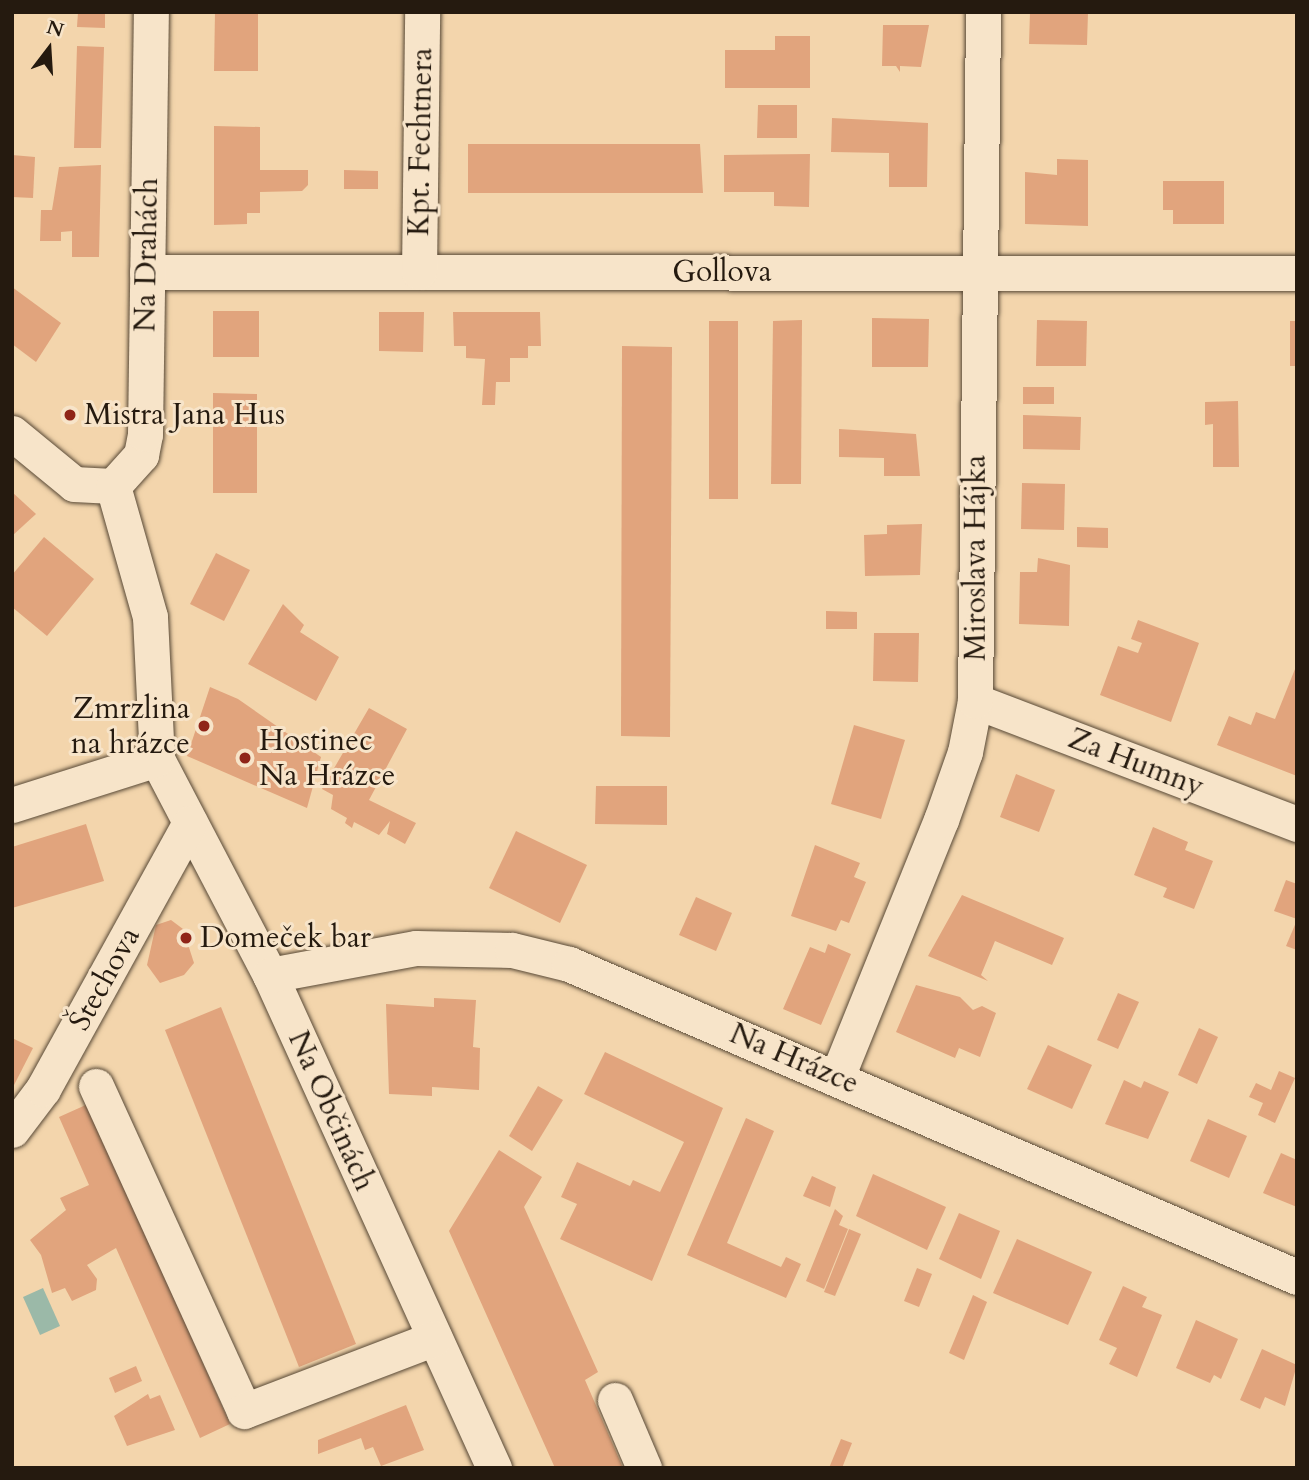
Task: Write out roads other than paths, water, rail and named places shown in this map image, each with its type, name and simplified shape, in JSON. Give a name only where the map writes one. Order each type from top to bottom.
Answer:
[{"type":"street","name":"Na Drahách","points":[[113,486],[141,455],[145,434],[151,12]]},
{"type":"street","name":"Kpt. Fechtnera","points":[[419,272],[422,12]]},
{"type":"street","name":"Miroslava Hájka","points":[[837,1077],[941,820],[965,752],[975,701],[983,12]]},
{"type":"street","name":"Gollova","points":[[147,272],[1297,273]]},
{"type":"street","points":[[12,433],[74,484],[113,486]]},
{"type":"street","name":"Na Občinách","points":[[113,486],[150,617],[157,760],[270,975],[494,1468]]},
{"type":"street","name":"Za Humny","points":[[975,701],[1297,824]]},
{"type":"street","points":[[12,805],[157,760]]},
{"type":"street","name":"Štechova","points":[[12,1129],[43,1089],[190,823]]},
{"type":"street","name":"Na Hrázce","points":[[270,975],[416,948],[512,950],[569,964],[1297,1277]]},
{"type":"street","points":[[96,1086],[244,1411],[435,1338]]},
{"type":"street","points":[[615,1400],[644,1468]]},
{"type":"place","name":"Mistra Jana Hus","points":[[70,415]]},
{"type":"place","name":"Zmrzlina na hrázce","points":[[204,726]]},
{"type":"place","name":"Hostinec Na Hrázce","points":[[245,758]]},
{"type":"place","name":"Domeček bar","points":[[186,938]]}]
